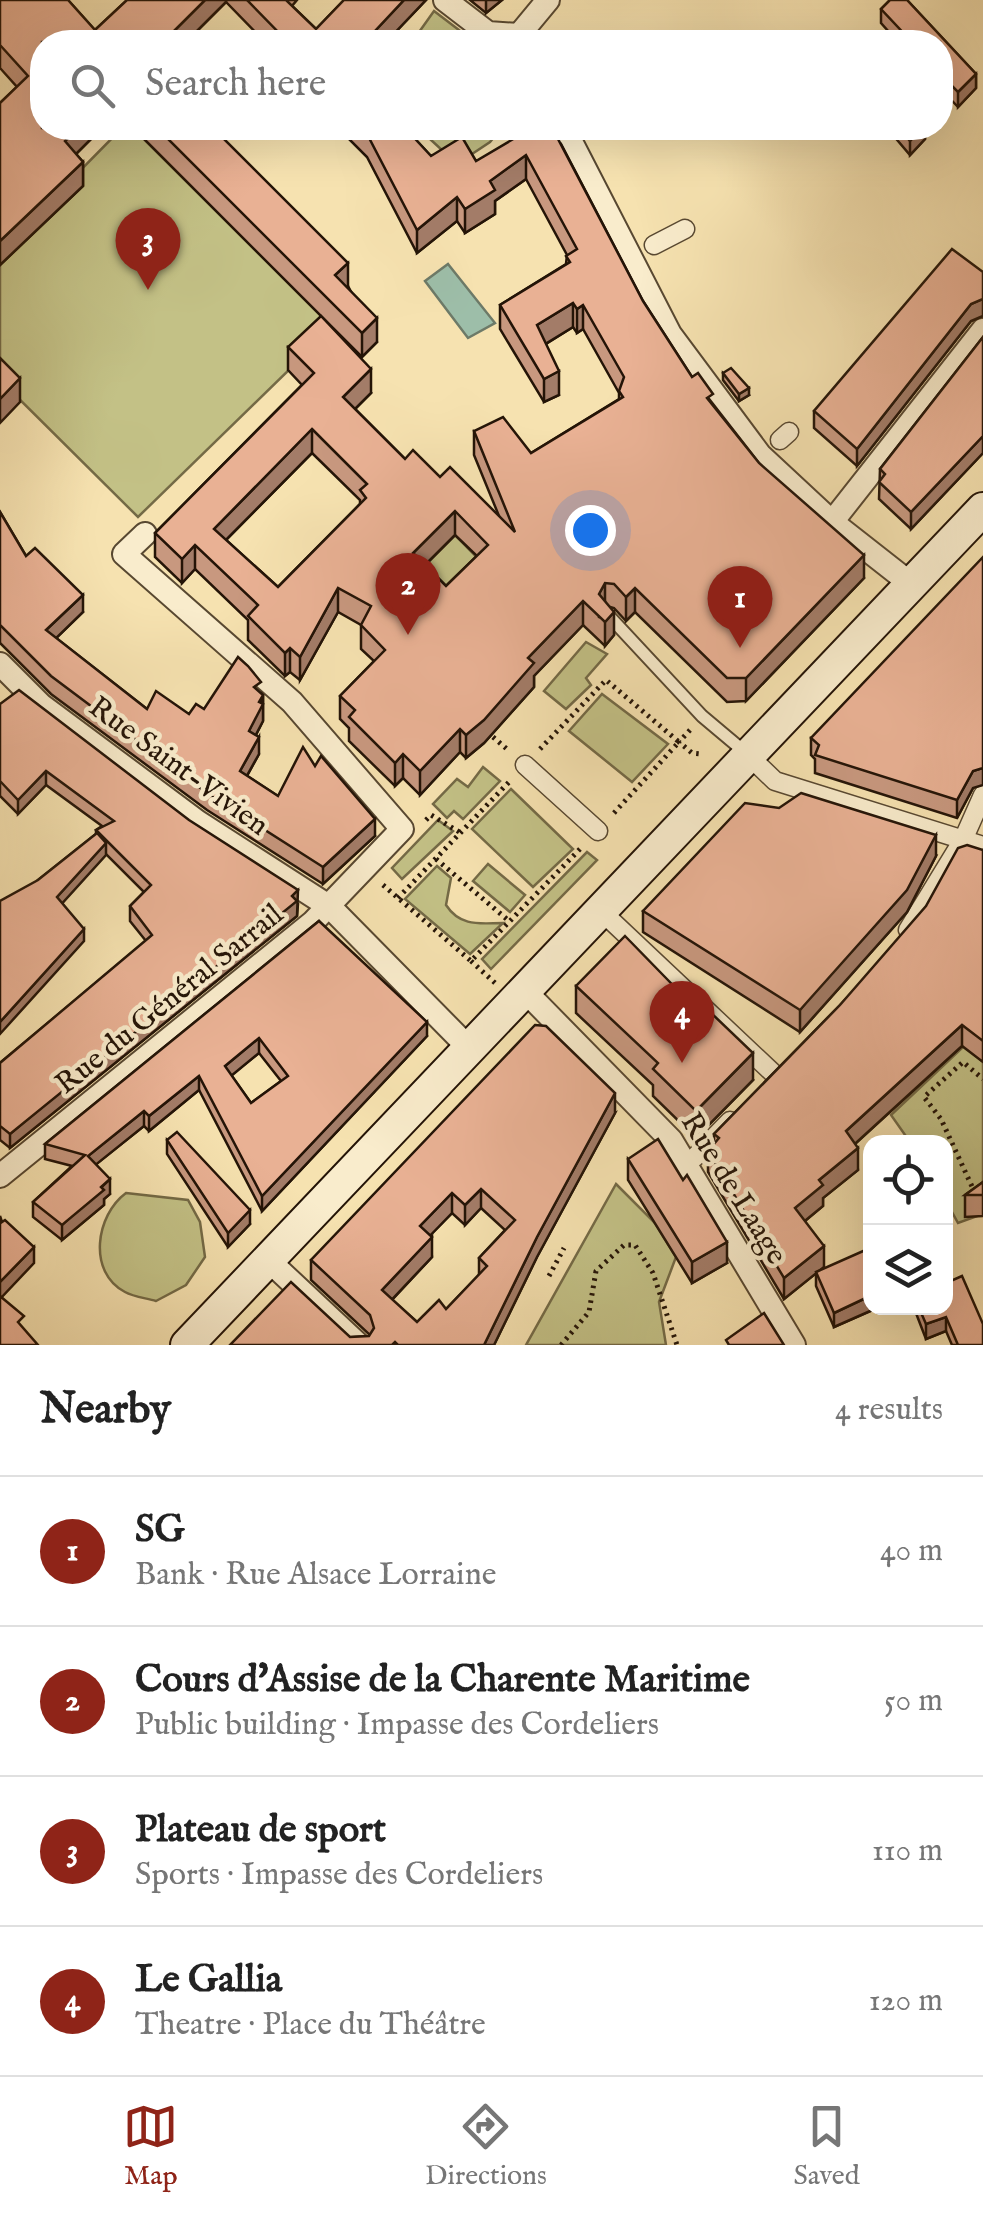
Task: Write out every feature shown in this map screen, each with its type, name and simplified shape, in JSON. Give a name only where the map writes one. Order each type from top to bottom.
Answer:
[{"type":"main road","points":[[187,1345],[600,910],[631,860],[748,755],[983,509]]},
{"type":"street","points":[[446,0],[483,30]]},
{"type":"street","points":[[527,30],[548,0]]},
{"type":"street","points":[[571,140],[641,252],[670,334],[832,522],[911,584]]},
{"type":"street","points":[[641,252],[685,229]]},
{"type":"street","points":[[832,522],[983,330]]},
{"type":"street","points":[[144,534],[124,554],[292,702],[402,829]]},
{"type":"street","name":"Rue Saint-Vivien","points":[[0,664],[42,705],[198,822],[330,908],[469,1048]]},
{"type":"street","points":[[748,755],[775,781],[983,846]]},
{"type":"street","points":[[525,765],[598,831]]},
{"type":"street","points":[[892,948],[917,920],[963,840],[983,796]]},
{"type":"street","name":"Rue du Général Sarrail","points":[[0,1176],[330,908],[402,829]]},
{"type":"street","points":[[600,910],[761,1088]]},
{"type":"street","name":"Rue de Laage","points":[[524,990],[682,1148],[794,1345]]},
{"type":"street","points":[[682,1148],[761,1088],[788,1060]]},
{"type":"street","points":[[268,1259],[359,1345]]},
{"type":"lane","points":[[608,615],[702,716],[748,755]]},
{"type":"path","points":[[679,742],[692,754],[702,754]]},
{"type":"path","points":[[402,829],[423,823],[430,816],[461,833]]},
{"type":"path","points":[[366,869],[471,961],[598,831]]},
{"type":"path","points":[[436,859],[510,921]]},
{"type":"path","points":[[976,1195],[941,1119],[924,1097],[963,1062],[983,1078]]},
{"type":"path","points":[[562,1345],[589,1312],[596,1271],[624,1245],[635,1245],[653,1272],[677,1345]]},
{"type":"path","points":[[548,1276],[564,1248]]},
{"type":"shaded area","points":[[434,11],[459,30],[421,30]]},
{"type":"shaded area","points":[[110,140],[145,140],[333,327],[138,517],[0,380],[0,252]]},
{"type":"shaded area","points":[[431,140],[492,140],[490,142],[457,164]]},
{"type":"shaded area","points":[[448,264],[495,323],[468,338],[425,281]]},
{"type":"shaded area","points":[[455,535],[488,569],[446,610],[413,577]]},
{"type":"shaded area","points":[[586,642],[607,654],[586,678],[591,685],[566,709],[544,691]]},
{"type":"shaded area","points":[[602,694],[668,744],[632,782],[569,731]]},
{"type":"shaded area","points":[[483,767],[500,781],[463,819],[454,811],[447,818],[433,804],[457,779],[468,787]]},
{"type":"shaded area","points":[[511,789],[573,849],[533,887],[472,829]]},
{"type":"shaded area","points":[[438,820],[453,831],[402,879],[392,868]]},
{"type":"shaded area","points":[[587,852],[597,860],[491,969],[482,959]]},
{"type":"shaded area","points":[[488,864],[525,895],[510,912],[473,881]]},
{"type":"shaded area","points":[[437,866],[451,878],[446,905],[458,918],[472,923],[503,923],[470,954],[405,899]]},
{"type":"shaded area","points":[[964,1046],[983,1062],[983,1214],[958,1223],[953,1214],[953,1135],[905,1135],[891,1115]]},
{"type":"shaded area","points":[[616,1184],[655,1223],[676,1257],[659,1302],[666,1345],[526,1345]]},
{"type":"shaded area","points":[[126,1193],[188,1200],[200,1222],[205,1257],[186,1285],[156,1301],[129,1294],[113,1283],[101,1258],[102,1229]]},
{"type":"building","points":[[0,0],[68,0],[95,30],[30,30],[30,140],[66,140],[83,162],[0,241],[0,103],[28,76],[0,45]]},
{"type":"building","points":[[127,0],[205,0],[175,30],[95,30]]},
{"type":"building","points":[[247,0],[286,0],[316,29],[344,0],[404,0],[376,30],[276,30]]},
{"type":"building","points":[[890,0],[907,0],[935,30],[901,30],[881,9]]},
{"type":"building","points":[[953,49],[976,74],[958,92],[953,87]]},
{"type":"building","points":[[169,140],[225,140],[348,263],[335,275],[377,318],[362,333]]},
{"type":"building","points":[[370,140],[416,140],[431,156],[464,140],[476,161],[512,140],[559,140],[643,301],[692,377],[698,373],[713,394],[707,398],[759,463],[864,555],[746,678],[727,678],[635,588],[626,597],[614,584],[605,583],[599,594],[614,612],[605,622],[583,601],[528,658],[534,663],[484,720],[466,735],[460,729],[420,771],[403,754],[395,763],[349,717],[355,710],[340,696],[385,650],[361,625],[371,606],[338,588],[300,657],[290,648],[285,653],[248,616],[258,605],[195,545],[182,559],[155,533],[314,373],[288,347],[321,316],[371,369],[343,397],[405,459],[413,450],[440,477],[450,467],[515,532],[474,431],[503,417],[531,453],[623,397],[619,391],[624,377],[583,305],[577,309],[573,303],[537,325],[559,371],[544,379],[500,305],[570,262],[566,256],[577,249],[526,155],[490,181],[495,190],[465,209],[457,197],[417,230]],"holes":[[[312,429],[367,484],[360,490],[366,498],[278,587],[214,529]],[[455,511],[488,545],[446,586],[413,553]]]},
{"type":"building","points":[[952,249],[983,272],[983,299],[971,304],[857,449],[814,411]]},
{"type":"building","points":[[983,337],[983,436],[911,512],[879,482],[885,474],[880,469]]},
{"type":"building","points":[[0,358],[20,378],[0,399]]},
{"type":"building","points":[[731,368],[749,388],[739,394],[723,373]]},
{"type":"building","points":[[0,512],[26,556],[35,548],[83,595],[46,630],[147,709],[156,691],[189,714],[196,704],[204,709],[238,657],[261,682],[254,687],[263,695],[259,702],[263,704],[249,731],[259,737],[240,771],[278,796],[303,747],[315,766],[321,756],[375,819],[323,867],[207,793],[51,676],[0,625]]},
{"type":"building","points":[[983,557],[983,768],[973,771],[957,800],[815,755],[819,745],[811,738]]},
{"type":"building","points":[[19,690],[189,820],[298,890],[292,896],[297,901],[10,1134],[0,1126],[0,1063],[152,935],[130,906],[151,885],[96,830],[114,821],[46,771],[18,800],[0,781],[0,704]]},
{"type":"building","points":[[801,793],[936,835],[907,890],[800,1010],[643,911],[745,803],[779,808]]},
{"type":"building","points":[[97,833],[106,843],[57,897],[84,929],[0,1022],[0,901],[38,880]]},
{"type":"building","points":[[967,845],[983,850],[983,1041],[962,1025],[846,1131],[858,1148],[819,1180],[823,1185],[795,1208],[824,1246],[784,1278],[708,1151],[719,1138],[714,1134],[840,1005],[926,906],[958,848]]},
{"type":"building","points":[[319,921],[427,1022],[262,1196],[199,1076],[149,1116],[144,1111],[88,1156],[110,1179],[101,1187],[104,1190],[62,1225],[33,1202],[85,1155],[45,1144]],"holes":[[[259,1038],[288,1076],[251,1103],[225,1066]]]},
{"type":"building","points":[[625,936],[703,1016],[708,1010],[753,1053],[696,1111],[653,1069],[658,1063],[576,986]]},
{"type":"building","points":[[535,1025],[546,1026],[615,1093],[484,1345],[230,1345],[291,1282],[350,1337],[369,1336],[374,1328],[370,1315],[311,1260]],"holes":[[[481,1189],[515,1220],[479,1258],[487,1266],[446,1309],[439,1300],[417,1322],[382,1290],[432,1237],[420,1226],[452,1193],[465,1205]]]},
{"type":"building","points":[[177,1132],[250,1210],[228,1233],[167,1140]]},
{"type":"building","points":[[658,1139],[683,1180],[687,1175],[727,1242],[692,1262],[628,1159]]},
{"type":"building","points":[[983,1182],[983,1195],[965,1195]]},
{"type":"building","points":[[0,1216],[2,1222],[5,1220],[34,1247],[0,1282]]},
{"type":"building","points":[[863,1251],[863,1299],[834,1313],[816,1272]]},
{"type":"building","points":[[962,1276],[983,1324],[983,1345],[958,1345],[946,1317],[926,1324],[922,1315],[953,1315],[953,1280]]},
{"type":"building","points":[[0,1296],[24,1316],[18,1322],[38,1345],[0,1345]]},
{"type":"building","points":[[764,1313],[784,1345],[729,1345],[726,1340]]},
{"type":"place","name":"Plateau de sport","points":[[148,290]]},
{"type":"place","name":"Cours d'Assise de la Charente Maritime","points":[[408,635]]},
{"type":"place","name":"SG","points":[[740,648]]},
{"type":"place","name":"Le Gallia","points":[[682,1063]]}]
